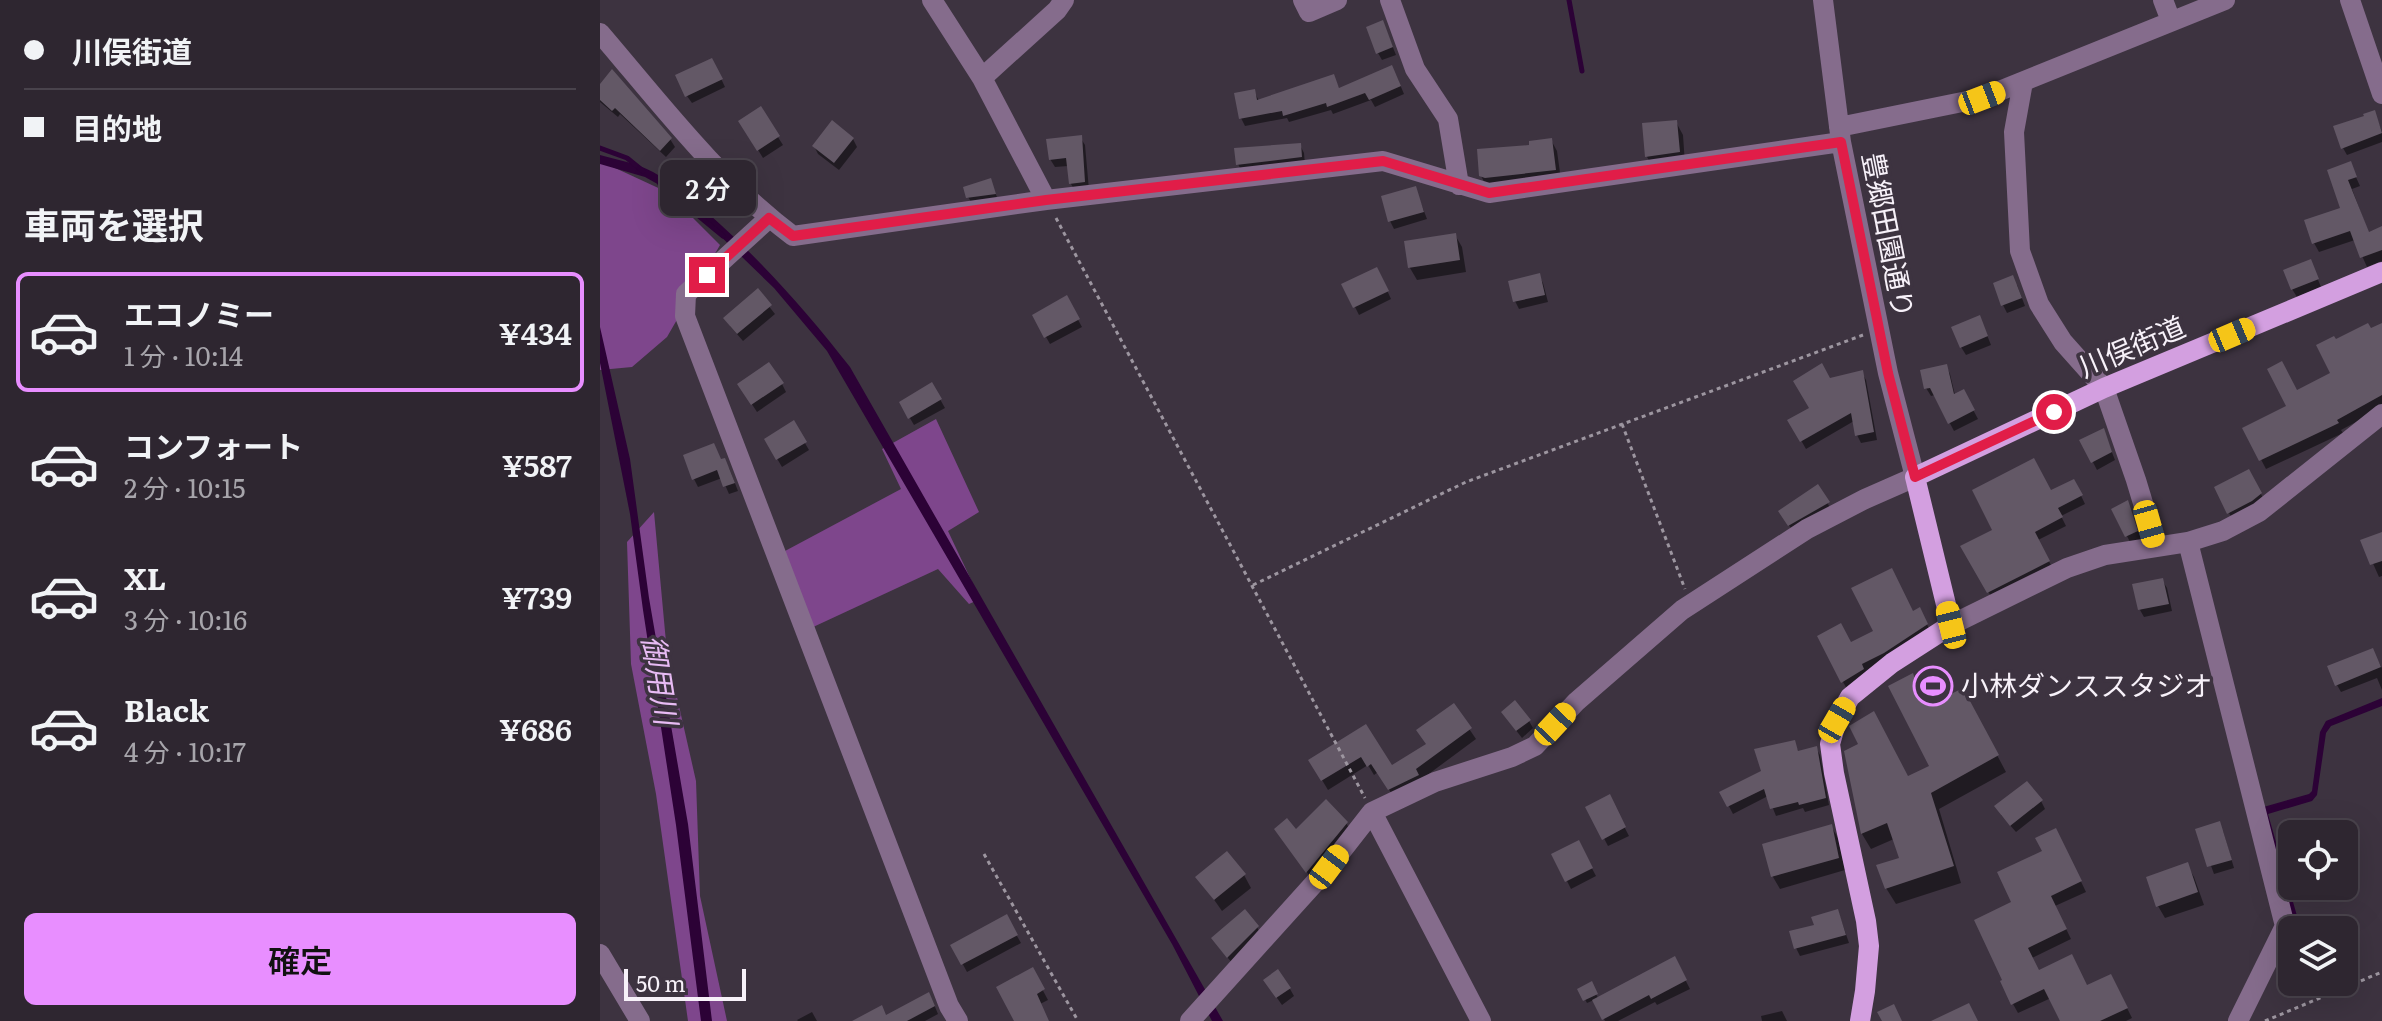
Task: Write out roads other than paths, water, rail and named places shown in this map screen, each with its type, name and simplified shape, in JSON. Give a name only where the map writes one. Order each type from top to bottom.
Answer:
[{"type":"main road","name":"川俣街道","points":[[1915,477],[2104,388],[2382,272]]},
{"type":"main road","points":[[1858,1021],[1865,991],[1869,946],[1830,744],[1837,720],[1850,697],[1892,663],[1951,625],[1915,477]]},
{"type":"street","points":[[932,0],[982,78],[1046,200]]},
{"type":"street","points":[[982,78],[1057,10],[1064,0]]},
{"type":"street","points":[[1303,0],[1309,12],[1337,0]]},
{"type":"street","points":[[1390,0],[1415,69],[1448,119],[1459,185]]},
{"type":"street","name":"豊郷田園通り","points":[[1823,0],[1840,134],[1878,329],[1915,477]]},
{"type":"street","points":[[2163,0],[2171,21]]},
{"type":"street","points":[[600,33],[697,147],[769,218],[793,236],[1046,200],[1383,161],[1489,193],[1840,134],[1982,98],[2225,0]]},
{"type":"street","points":[[2350,0],[2382,94]]},
{"type":"street","points":[[2023,82],[2014,132],[2020,251],[2039,304],[2063,342],[2104,388],[2156,546]]},
{"type":"street","points":[[769,218],[686,294],[685,316],[949,1006],[958,1021]]},
{"type":"street","points":[[1951,625],[2067,568],[2105,555],[2188,542],[2223,531],[2259,512],[2382,414]]},
{"type":"street","points":[[1190,1021],[1329,867],[1372,812],[1435,782],[1512,757],[1535,746],[1576,702],[1692,604],[1807,529],[1915,477]]},
{"type":"street","points":[[2188,542],[2285,926],[2238,1021]]},
{"type":"street","points":[[1372,812],[1481,1021]]},
{"type":"street","points":[[600,954],[640,1021]]},
{"type":"street","points":[[1850,1021],[1858,1021]]},
{"type":"water","points":[[600,155],[647,169],[697,204],[773,276],[850,367],[1223,1021],[1212,1021],[1172,944],[827,351],[774,288],[679,196],[645,177],[600,164]]},
{"type":"water","name":"御用川","points":[[600,327],[630,459],[649,598],[688,824],[712,1021],[701,1021],[676,825],[630,514],[600,363]]},
{"type":"water","points":[[2382,698],[2382,706],[2331,726],[2326,733],[2317,795],[2312,801],[2268,814],[2278,849],[2278,869],[2260,808],[2312,791],[2320,732],[2326,721]]},
{"type":"water","points":[[2287,900],[2292,900],[2297,916],[2292,916]]},
{"type":"waterway","points":[[1569,0],[1582,71]]},
{"type":"waterway","points":[[600,148],[627,158],[643,171]]},
{"type":"waterway","points":[[660,184],[723,236]]},
{"type":"place","name":"小林ダンススタジオ","points":[[1933,686]]}]
